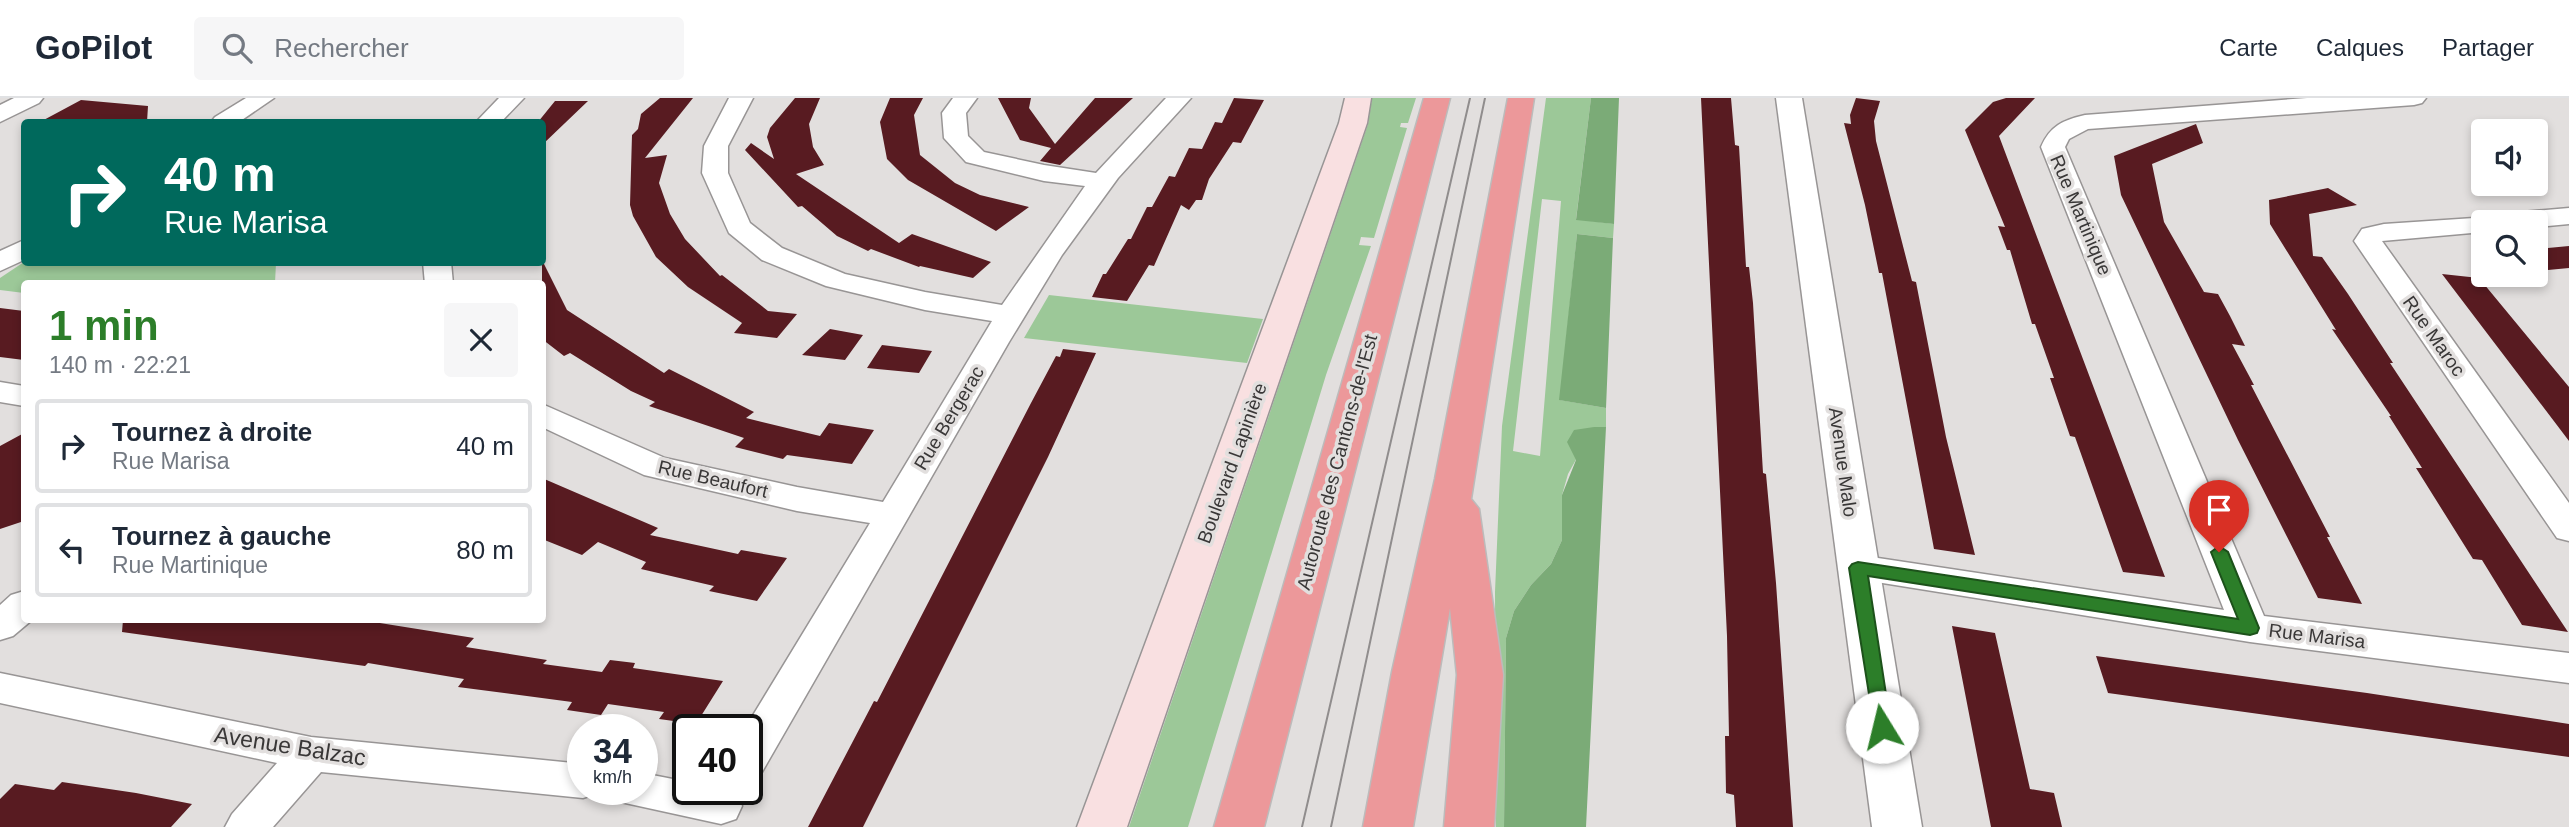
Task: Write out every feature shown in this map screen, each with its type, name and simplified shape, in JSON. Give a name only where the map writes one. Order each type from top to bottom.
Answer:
[{"type":"highway","name":"Autoroute des Cantons-de-l'Est","points":[[1240,827],[1386,277],[1437,98]]},
{"type":"highway","points":[[1388,827],[1415,672],[1455,479],[1521,98]]},
{"type":"highway","points":[[1455,479],[1480,675],[1469,827]]},
{"type":"main road","name":"Boulevard Lapinière","points":[[1102,827],[1353,123],[1358,98]]},
{"type":"street","points":[[0,115],[31,98]]},
{"type":"street","points":[[228,119],[262,98]]},
{"type":"street","points":[[491,119],[512,98]]},
{"type":"street","points":[[741,98],[716,146],[715,173],[738,227],[772,254],[836,280],[925,301],[1010,315]]},
{"type":"street","points":[[965,98],[954,113],[956,138],[975,157],[1044,173],[1101,181]]},
{"type":"street","name":"Rue Bergerac","points":[[763,733],[1010,315],[1063,231],[1101,181],[1179,98]]},
{"type":"street","name":"Avenue Malo","points":[[1789,98],[1897,827]]},
{"type":"street","name":"Rue Martinique","points":[[2250,628],[2053,147],[2058,135],[2069,127],[2085,122],[2414,98]]},
{"type":"street","points":[[2548,218],[2569,216]]},
{"type":"street","name":"Rue Maroc","points":[[2471,224],[2384,232],[2372,235],[2368,241],[2569,529]]},
{"type":"street","points":[[0,263],[21,250]]},
{"type":"street","points":[[0,392],[21,396]]},
{"type":"street","name":"Rue Beaufort","points":[[546,416],[656,467],[797,499],[892,515]]},
{"type":"street","name":"Rue Marisa","points":[[1858,568],[2250,628],[2569,668]]},
{"type":"street","points":[[0,626],[21,608]]},
{"type":"street","name":"Avenue Balzac","points":[[0,688],[311,754],[567,779]]},
{"type":"street","points":[[247,827],[311,754]]},
{"type":"street","points":[[658,795],[719,807]]},
{"type":"green space","points":[[1372,98],[1416,98],[1408,123],[1401,123],[1400,127],[1407,128],[1374,238],[1361,237],[1359,245],[1371,246],[1326,375],[1188,827],[1129,827],[1368,124]]},
{"type":"green space","points":[[1546,98],[1591,98],[1576,219],[1614,224],[1613,238],[1577,234],[1560,400],[1606,408],[1606,427],[1594,427],[1568,474],[1562,495],[1562,540],[1551,564],[1531,585],[1514,611],[1506,638],[1504,827],[1496,827],[1495,592],[1502,426]],"holes":[[[1542,199],[1561,201],[1540,456],[1513,451]]]},
{"type":"green space","points":[[1591,98],[1619,98],[1614,224],[1576,220]]},
{"type":"green space","points":[[1577,234],[1613,238],[1606,408],[1559,400]]},
{"type":"green space","points":[[21,264],[276,266],[275,280],[21,280],[21,293],[0,290],[0,278]]},
{"type":"green space","points":[[1049,295],[1263,319],[1247,363],[1024,338]]},
{"type":"green space","points":[[1606,427],[1586,827],[1504,827],[1506,638],[1514,611],[1531,585],[1551,564],[1562,540],[1562,495],[1576,460],[1567,442],[1574,430]]},
{"type":"building","points":[[660,98],[693,98],[645,158],[667,155],[659,183],[670,214],[685,239],[720,276],[768,311],[797,314],[777,338],[734,333],[742,323],[688,287],[656,257],[633,216],[630,205],[632,135],[638,129],[641,114]]},
{"type":"building","points":[[795,98],[820,98],[809,124],[813,147],[824,165],[796,174],[899,243],[912,234],[991,262],[973,278],[919,267],[871,249],[868,251],[837,236],[802,206],[798,207],[745,150],[751,143],[774,159],[767,137],[770,128]]},
{"type":"building","points":[[890,98],[923,98],[914,115],[920,155],[955,183],[980,195],[1029,207],[996,231],[908,180],[887,159],[880,122]]},
{"type":"building","points":[[998,98],[1031,98],[1029,108],[1055,144],[1095,98],[1133,98],[1060,165],[1040,161],[1051,148],[1020,140]]},
{"type":"building","points":[[1234,98],[1264,100],[1241,143],[1233,142],[1209,179],[1202,200],[1196,200],[1189,210],[1181,205],[1154,266],[1149,265],[1127,301],[1092,297],[1103,274],[1106,274],[1128,239],[1131,239],[1147,207],[1152,207],[1169,176],[1175,177],[1189,148],[1202,149],[1215,122],[1222,123]]},
{"type":"building","points":[[1701,98],[1731,98],[1735,145],[1739,146],[1746,267],[1749,267],[1753,303],[1763,473],[1766,474],[1776,583],[1793,827],[1736,827],[1734,795],[1726,793],[1725,736],[1729,736],[1727,636]]},
{"type":"building","points":[[1856,98],[1880,101],[1874,121],[1876,141],[1912,281],[1916,282],[1946,437],[1975,555],[1934,549],[1882,273],[1879,273],[1844,123],[1851,124],[1850,115]]},
{"type":"building","points":[[2006,98],[2035,98],[1999,136],[2165,577],[2123,572],[2075,437],[2070,436],[2050,378],[2054,378],[2035,324],[2032,324],[2010,250],[2007,250],[1998,226],[2005,227],[1965,130],[1993,102]]},
{"type":"building","points":[[81,100],[148,106],[147,119],[46,119]]},
{"type":"building","points":[[555,101],[588,101],[546,141],[546,119],[540,119]]},
{"type":"building","points":[[2196,124],[2203,143],[2152,164],[2164,222],[2204,292],[2218,294],[2230,316],[2245,346],[2232,344],[2362,604],[2318,598],[2238,440],[2121,195],[2114,156]]},
{"type":"building","points":[[2328,188],[2357,205],[2309,214],[2313,256],[2322,257],[2348,294],[2393,363],[2390,363],[2568,632],[2522,625],[2482,560],[2473,559],[2416,468],[2422,468],[2391,416],[2332,329],[2336,330],[2270,224],[2269,200]]},
{"type":"building","points":[[2569,246],[2569,268],[2548,270],[2548,248]]},
{"type":"building","points":[[542,266],[545,266],[567,310],[664,373],[669,369],[754,412],[746,418],[820,436],[829,423],[874,430],[852,464],[787,455],[783,459],[735,447],[744,438],[649,406],[655,402],[631,391],[570,353],[564,356],[546,342],[546,280],[542,280]]},
{"type":"building","points":[[2442,274],[2471,277],[2471,287],[2486,287],[2569,387],[2569,441]]},
{"type":"building","points":[[0,308],[21,311],[21,360],[0,357]]},
{"type":"building","points":[[830,329],[863,335],[845,360],[802,355]]},
{"type":"building","points":[[882,345],[932,351],[919,373],[867,368]]},
{"type":"building","points":[[1063,349],[1096,353],[1048,457],[863,827],[808,827],[874,701],[877,702],[1056,356],[1060,357]]},
{"type":"building","points":[[21,435],[21,522],[0,529],[0,446]]},
{"type":"building","points":[[546,480],[658,528],[650,535],[738,554],[741,550],[787,558],[757,601],[709,591],[714,586],[641,569],[646,562],[598,542],[582,555],[546,541]]},
{"type":"building","points":[[123,623],[380,623],[474,638],[466,647],[547,660],[543,664],[602,672],[610,660],[635,663],[633,668],[723,681],[702,714],[672,714],[672,721],[659,719],[664,712],[608,704],[602,714],[567,710],[572,702],[458,687],[464,679],[368,663],[365,666],[122,632]]},
{"type":"building","points":[[1952,626],[1995,633],[2030,789],[2054,793],[2062,827],[1991,827]]},
{"type":"building","points":[[2096,656],[2569,724],[2569,757],[2108,693]]},
{"type":"building","points":[[62,782],[192,804],[171,827],[0,827],[0,799],[15,784],[54,790]]},
{"type":"tram line","points":[[1302,827],[1470,98]]},
{"type":"tram line","points":[[1331,827],[1485,98]]},
{"type":"route","points":[[1882,727],[1858,568],[2250,628],[2219,552]]}]
